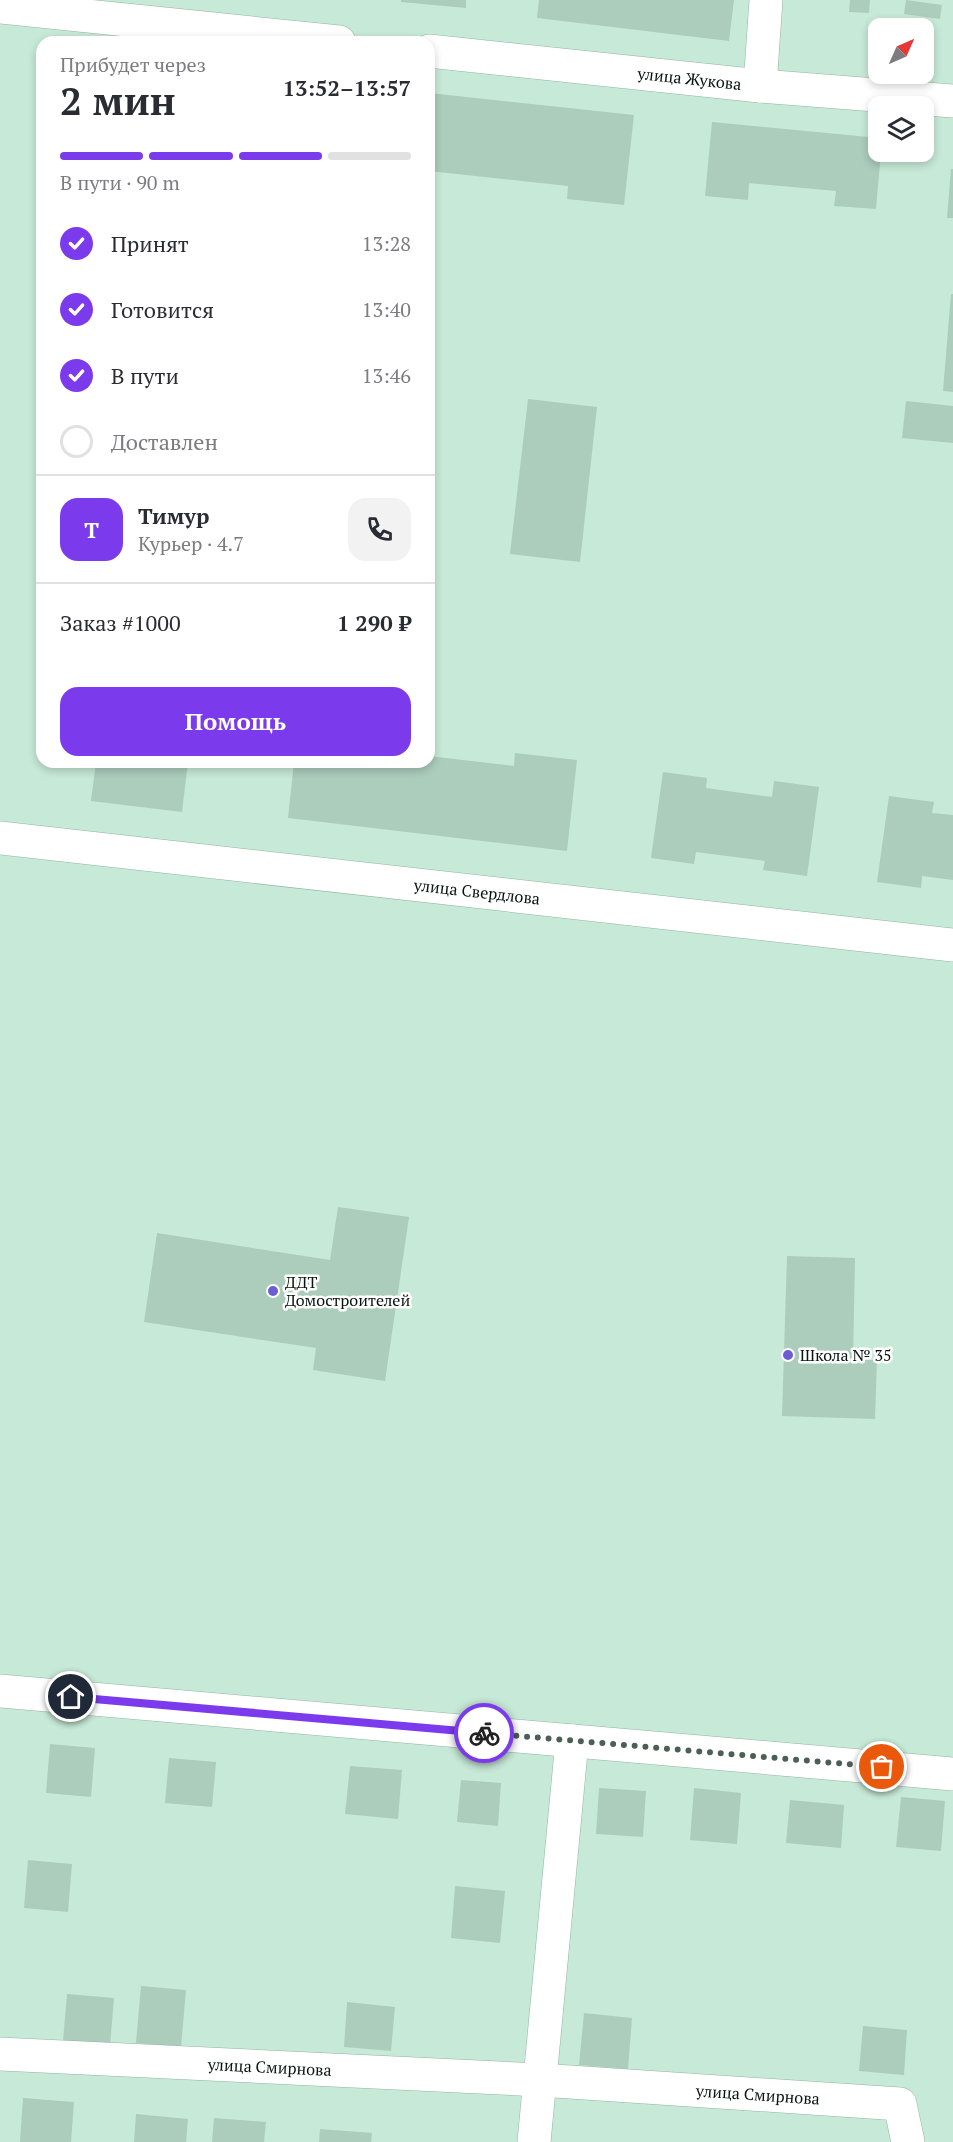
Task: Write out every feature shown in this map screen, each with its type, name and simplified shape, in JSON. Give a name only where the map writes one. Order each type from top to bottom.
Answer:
[{"type":"street","points":[[760,86],[766,0]]},
{"type":"street","points":[[0,7],[281,36]]},
{"type":"street","name":"улица Жукова","points":[[435,52],[760,86],[953,102]]},
{"type":"street","name":"улица Свердлова","points":[[0,838],[953,945]]},
{"type":"street","points":[[0,1691],[953,1774]]},
{"type":"street","points":[[534,2142],[572,1741]]},
{"type":"street","name":"улица Смирнова","points":[[0,2054],[540,2080],[900,2104],[908,2142]]},
{"type":"building","points":[[401,0],[466,0],[466,8],[401,2]]},
{"type":"building","points":[[539,0],[734,0],[729,41],[537,18]]},
{"type":"building","points":[[850,0],[870,0],[869,13],[849,12]]},
{"type":"building","points":[[906,0],[942,5],[940,19],[904,14]]},
{"type":"building","points":[[435,94],[634,115],[624,205],[567,199],[568,186],[435,172]]},
{"type":"building","points":[[712,122],[868,137],[868,162],[880,162],[876,209],[834,206],[836,191],[749,183],[748,200],[705,196]]},
{"type":"building","points":[[951,169],[953,169],[953,218],[947,218]]},
{"type":"building","points":[[951,294],[953,294],[953,392],[943,391]]},
{"type":"building","points":[[528,399],[597,407],[580,562],[510,554]]},
{"type":"building","points":[[906,401],[953,406],[953,443],[902,438]]},
{"type":"building","points":[[515,753],[577,760],[567,851],[288,818],[293,768],[435,768],[435,757],[514,766]]},
{"type":"building","points":[[95,768],[187,768],[182,812],[91,801]]},
{"type":"building","points":[[663,772],[707,778],[706,788],[772,797],[774,781],[819,787],[807,876],[763,870],[765,861],[696,852],[694,864],[651,858]]},
{"type":"building","points":[[889,796],[934,802],[932,813],[953,815],[953,880],[922,876],[921,888],[877,882]]},
{"type":"building","name":"ДДТ Домостроителей","points":[[338,1207],[409,1217],[385,1381],[313,1370],[316,1348],[144,1322],[157,1233],[330,1260]]},
{"type":"building","points":[[787,1256],[855,1258],[853,1360],[877,1360],[875,1419],[782,1416]]},
{"type":"building","points":[[50,1744],[95,1748],[91,1797],[46,1793]]},
{"type":"building","points":[[169,1758],[216,1762],[212,1807],[165,1803]]},
{"type":"building","points":[[350,1766],[402,1770],[398,1819],[345,1814]]},
{"type":"building","points":[[461,1780],[501,1783],[498,1826],[457,1822]]},
{"type":"building","points":[[599,1788],[646,1791],[643,1837],[596,1834]]},
{"type":"building","points":[[694,1788],[741,1793],[737,1844],[690,1840]]},
{"type":"building","points":[[901,1797],[945,1801],[941,1851],[896,1847]]},
{"type":"building","points":[[790,1800],[844,1805],[841,1848],[786,1843]]},
{"type":"building","points":[[28,1860],[72,1864],[68,1912],[24,1908]]},
{"type":"building","points":[[455,1886],[505,1891],[500,1943],[451,1938]]},
{"type":"building","points":[[141,1986],[186,1990],[181,2047],[136,2043]]},
{"type":"building","points":[[67,1994],[114,1998],[110,2046],[63,2041]]},
{"type":"building","points":[[347,2002],[395,2007],[391,2051],[344,2047]]},
{"type":"building","points":[[584,2013],[632,2018],[628,2069],[579,2065]]},
{"type":"building","points":[[863,2026],[907,2030],[904,2075],[859,2071]]},
{"type":"building","points":[[23,2098],[74,2102],[71,2142],[20,2142]]},
{"type":"building","points":[[136,2114],[188,2119],[186,2142],[134,2142]]},
{"type":"building","points":[[214,2118],[266,2122],[264,2142],[212,2142]]},
{"type":"building","points":[[320,2129],[372,2133],[371,2142],[319,2142]]},
{"type":"way so far","points":[[484,1733],[882,1767]]},
{"type":"place","name":"ДДТ Домостроителей","points":[[273,1291]]},
{"type":"place","name":"Школа № 35","points":[[788,1355]]},
{"type":"route","points":[[71,1697],[484,1733]]}]
